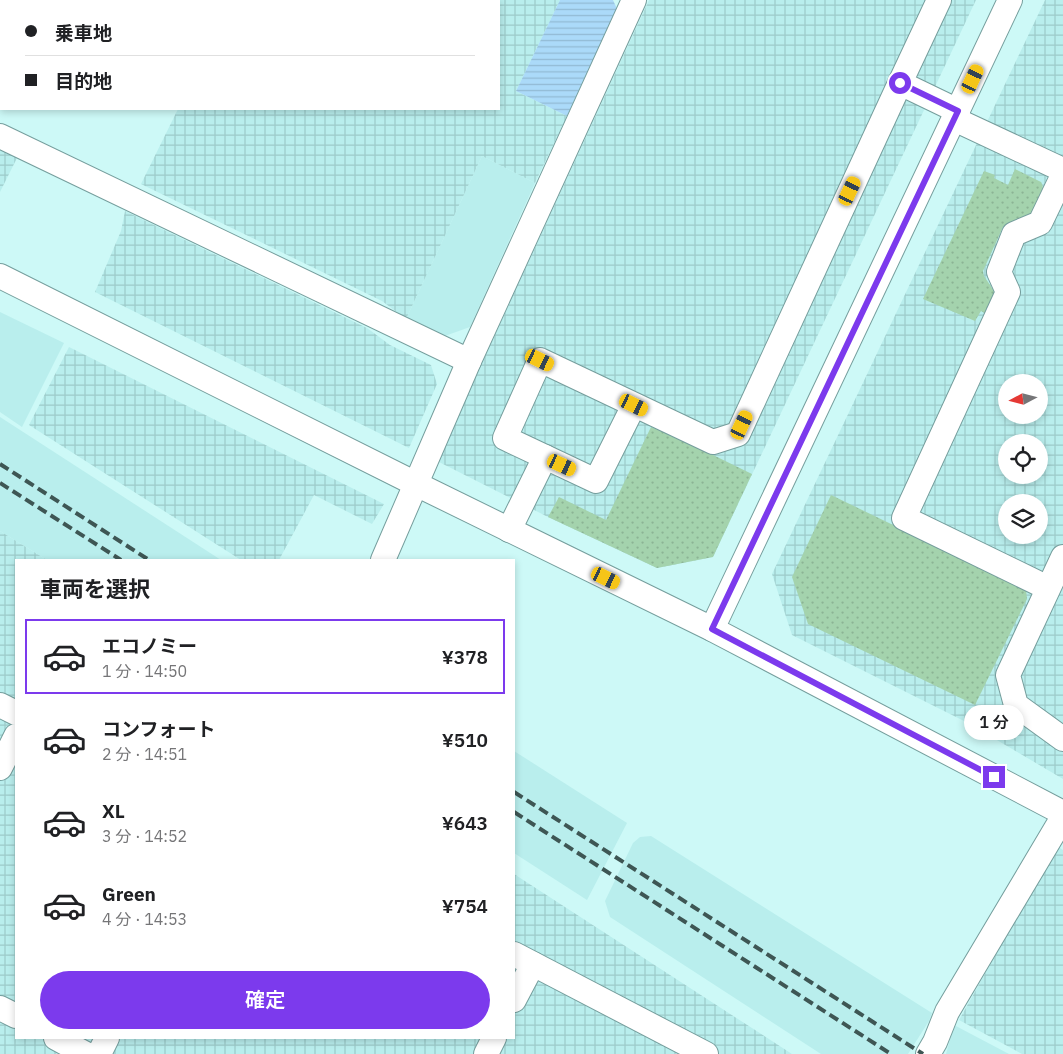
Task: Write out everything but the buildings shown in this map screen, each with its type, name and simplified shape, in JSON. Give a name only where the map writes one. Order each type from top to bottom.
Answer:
[{"type":"street","points":[[383,559],[468,361],[634,0]]},
{"type":"street","points":[[634,405],[596,481],[504,438],[540,360],[713,442],[738,434],[939,0]]},
{"type":"street","points":[[712,629],[1010,0]]},
{"type":"street","points":[[900,83],[956,115],[1063,170]]},
{"type":"street","points":[[0,136],[468,361]]},
{"type":"street","points":[[1048,588],[904,518],[1008,292],[999,272],[1014,234],[1040,223],[1063,175]]},
{"type":"street","points":[[0,276],[416,484],[712,629],[1063,815],[947,1012],[928,1054]]},
{"type":"street","points":[[509,530],[545,457]]},
{"type":"street","points":[[1063,557],[1008,675],[1016,706],[1063,739]]},
{"type":"street","points":[[0,705],[15,712]]},
{"type":"street","points":[[0,768],[15,738]]},
{"type":"street","points":[[515,995],[523,959],[706,1054]]},
{"type":"street","points":[[0,1008],[15,1016]]},
{"type":"street","points":[[58,1039],[86,1054]]},
{"type":"street","points":[[99,1054],[106,1039]]},
{"type":"street","points":[[486,1054],[494,1039]]},
{"type":"shaded area","points":[[500,0],[560,0],[516,91],[567,116],[535,183],[482,156],[406,319],[382,301],[141,184],[178,110],[500,110]]},
{"type":"shaded area","points":[[560,0],[613,0],[617,9],[567,116],[516,91]]},
{"type":"shaded area","points":[[649,0],[976,0],[713,557],[657,568],[548,517],[437,461]]},
{"type":"shaded area","points":[[1045,0],[1063,0],[1063,779],[968,723],[792,635],[772,574]]},
{"type":"shaded area","points":[[0,150],[17,158],[0,192]]},
{"type":"shaded area","points":[[482,156],[535,183],[470,327],[442,337],[406,319]]},
{"type":"shaded area","points":[[125,211],[367,328],[390,345],[431,365],[437,384],[409,448],[95,292],[121,231]]},
{"type":"shaded area","points":[[0,312],[64,343],[22,427],[0,412]]},
{"type":"shaded area","points":[[69,347],[384,504],[372,524],[314,495],[280,559],[239,559],[29,425]]},
{"type":"shaded area","points":[[0,417],[219,559],[45,559],[0,531]]},
{"type":"shaded area","points":[[0,531],[45,559],[15,559],[15,1039],[515,1039],[515,875],[792,1054],[0,1054]]},
{"type":"shaded area","points":[[515,752],[627,823],[587,900],[515,854]]},
{"type":"shaded area","points":[[651,836],[932,1013],[908,1054],[821,1054],[610,917],[605,901],[633,843],[640,837]]},
{"type":"shaded area","points":[[1057,846],[1063,850],[1063,1054],[1022,1054],[959,1020]]},
{"type":"shaded area","points":[[954,1025],[1009,1054],[946,1054]]},
{"type":"green space","points":[[1015,169],[1041,182],[1043,187],[1042,197],[1031,221],[1009,224],[1003,227],[983,271],[984,276],[996,294],[986,314],[981,311],[975,321],[923,299],[984,171],[995,175],[994,178],[1008,185]]},
{"type":"green space","points":[[651,427],[672,435],[752,474],[713,557],[657,568],[548,517],[559,497],[606,520]]},
{"type":"green space","points":[[831,495],[1026,589],[1027,599],[975,705],[808,624],[792,577]]},
{"type":"railway","points":[[0,464],[147,559]]},
{"type":"railway","points":[[0,483],[119,559]]},
{"type":"railway","points":[[515,793],[923,1054]]},
{"type":"railway","points":[[515,813],[891,1054]]},
{"type":"route","points":[[900,83],[958,111],[712,629],[994,777]]}]
